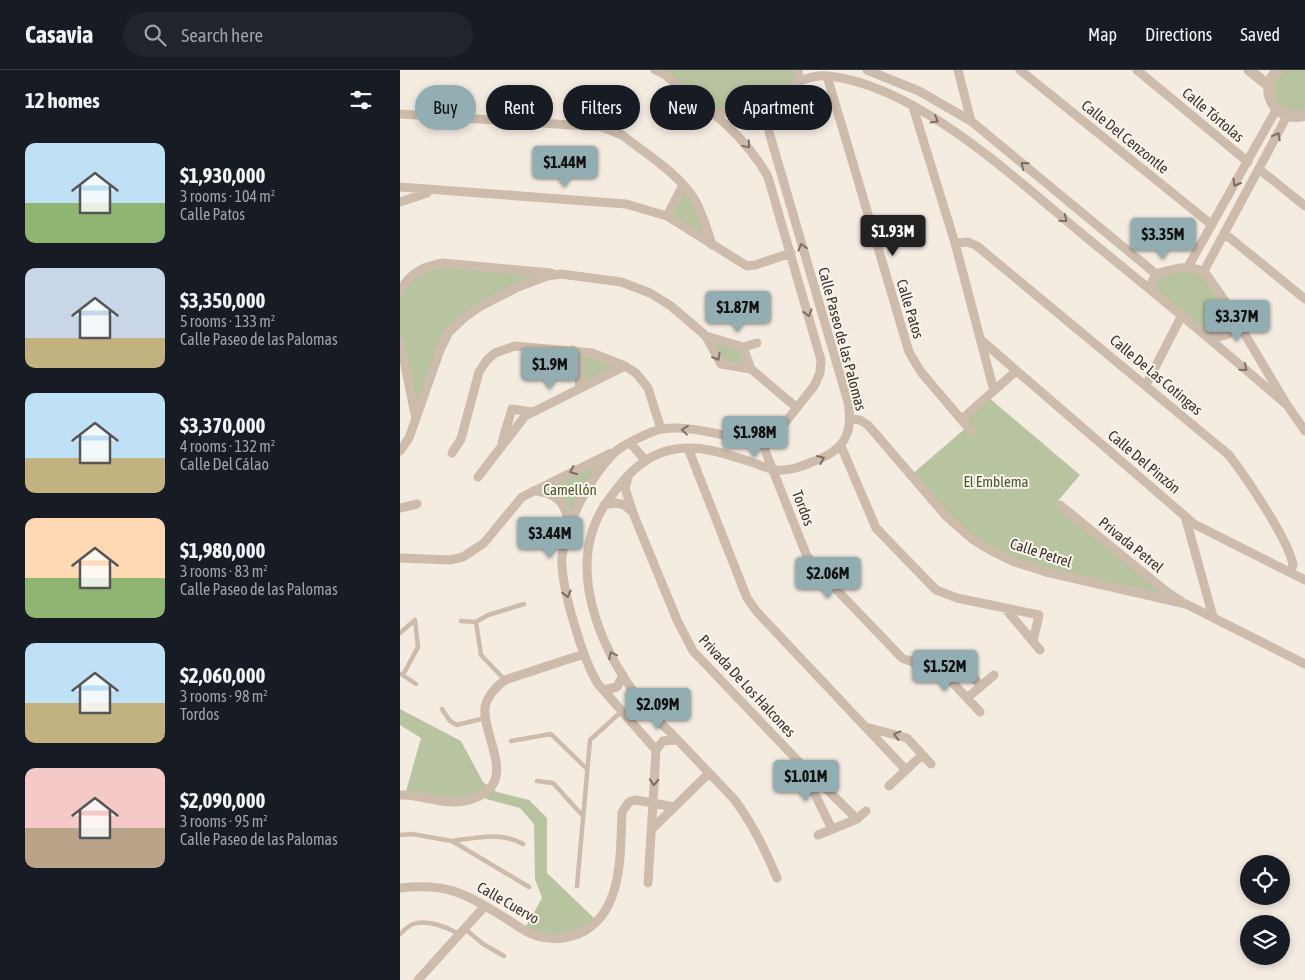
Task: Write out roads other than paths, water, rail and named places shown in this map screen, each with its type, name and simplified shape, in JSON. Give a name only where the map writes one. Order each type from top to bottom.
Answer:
[{"type":"street","name":"Calle Paseo de las Palomas","points":[[655,70],[664,72],[680,85]]},
{"type":"street","points":[[798,70],[799,81]]},
{"type":"street","points":[[867,70],[919,91],[971,121],[1156,274]]},
{"type":"street","points":[[958,70],[971,121]]},
{"type":"street","name":"Calle Del Cenzontle","points":[[1020,70],[1212,225]]},
{"type":"street","name":"Calle Tórtolas","points":[[1137,70],[1248,162]]},
{"type":"street","points":[[1250,70],[1269,86]]},
{"type":"street","points":[[1278,70],[1271,78],[1269,86],[1269,95],[1276,110],[1288,116],[1305,115]]},
{"type":"street","points":[[792,85],[799,81],[827,76],[854,81],[914,107],[963,136],[1208,336],[1287,405]]},
{"type":"street","name":"Calle Patos","points":[[827,76],[909,352],[921,372],[971,431]]},
{"type":"street","points":[[914,107],[994,391]]},
{"type":"street","points":[[1188,267],[1276,110]]},
{"type":"street","points":[[400,114],[602,128],[622,135],[683,185],[693,197],[699,208],[712,245]]},
{"type":"street","name":"Calle Paseo de las Palomas","points":[[715,115],[748,146],[768,177],[821,360],[820,373],[814,386],[776,434],[767,442]]},
{"type":"street","points":[[1204,271],[1288,116]]},
{"type":"street","name":"Calle Paseo de las Palomas","points":[[769,130],[848,402],[851,419],[841,446]]},
{"type":"street","points":[[1259,169],[1305,206]]},
{"type":"street","points":[[667,216],[683,185]]},
{"type":"street","points":[[400,187],[626,204],[667,216],[747,266],[791,253]]},
{"type":"street","points":[[400,202],[414,195],[437,191]]},
{"type":"street","points":[[1224,233],[1305,299]]},
{"type":"street","name":"Calle De Las Cotingas","points":[[954,244],[968,242],[977,246],[1220,446],[1236,465],[1288,548],[1293,565],[1290,572]]},
{"type":"street","points":[[401,290],[412,274],[424,267],[442,263],[561,274],[621,282],[639,288],[671,306],[706,336],[721,364],[751,370],[796,407]]},
{"type":"street","points":[[1153,291],[1152,282],[1156,274],[1179,267],[1204,271],[1235,317],[1287,405],[1305,431]]},
{"type":"street","points":[[400,451],[410,438],[440,350],[450,332],[479,307],[518,287],[542,278],[561,274]]},
{"type":"street","points":[[1146,384],[1182,315]]},
{"type":"street","points":[[1208,336],[1222,337],[1234,330],[1236,324],[1235,317]]},
{"type":"street","points":[[706,336],[742,347],[757,343]]},
{"type":"street","name":"Calle Del Pinzón","points":[[981,340],[1200,528],[1305,580]]},
{"type":"street","points":[[400,341],[416,421]]},
{"type":"street","points":[[452,452],[461,439],[479,372],[487,360],[504,348],[515,346],[573,350],[606,357],[625,366],[636,373],[648,388],[660,429]]},
{"type":"street","points":[[742,347],[751,370]]},
{"type":"street","points":[[573,350],[580,368],[579,389]]},
{"type":"street","points":[[478,477],[519,422],[532,412],[625,366]]},
{"type":"street","points":[[962,419],[1016,371]]},
{"type":"street","points":[[500,448],[512,409],[532,412]]},
{"type":"street","name":"Calle Petrel","points":[[851,419],[860,420],[868,425],[946,516],[972,539],[988,549],[1012,561],[1046,572],[1186,604],[1213,617]]},
{"type":"street","points":[[400,558],[450,560],[468,554],[484,543],[512,507],[531,491],[660,429],[678,428],[759,443],[767,442]]},
{"type":"street","name":"Tordos","points":[[767,442],[765,450],[806,554],[813,565],[902,658],[912,663],[960,671],[971,676],[981,686]]},
{"type":"street","points":[[631,444],[645,460]]},
{"type":"street","points":[[777,878],[758,834],[747,816],[734,799],[643,704],[623,675],[597,619],[588,585],[586,568],[589,539],[604,505],[631,473],[645,460],[669,450],[688,448],[719,451],[774,470],[791,470],[827,457],[841,446],[876,528],[936,590],[957,598],[1039,615],[1033,641]]},
{"type":"street","points":[[688,448],[747,598],[757,612],[906,770]]},
{"type":"street","points":[[616,451],[594,478],[569,527],[562,557],[563,573],[584,654],[591,673],[603,690],[656,750]]},
{"type":"street","name":"Privada De Los Halcones","points":[[631,473],[625,488],[633,513],[677,620],[693,651],[800,764],[857,818]]},
{"type":"street","points":[[531,491],[546,492],[556,497],[568,514],[569,527]]},
{"type":"street","points":[[604,505],[616,502],[626,506],[633,513]]},
{"type":"street","points":[[400,508],[417,504]]},
{"type":"street","name":"Privada Petrel","points":[[1060,505],[1167,592],[1186,604]]},
{"type":"street","points":[[1185,516],[1213,617],[1305,664]]},
{"type":"street","points":[[1005,608],[1040,650]]},
{"type":"street","points":[[400,795],[456,802],[469,800],[490,787],[496,776],[497,762],[486,718],[485,706],[490,695],[505,680],[584,654]]},
{"type":"street","points":[[940,669],[980,712]]},
{"type":"street","points":[[603,690],[617,687],[623,675]]},
{"type":"street","points":[[967,698],[994,675]]},
{"type":"street","points":[[866,727],[907,738],[931,764]]},
{"type":"street","points":[[648,883],[656,750],[663,741],[677,740]]},
{"type":"street","points":[[889,786],[922,755]]},
{"type":"street","name":"Privada De Los Halcones","points":[[800,764],[832,829]]},
{"type":"street","points":[[651,830],[709,773]]},
{"type":"street","name":"Calle Cuervo","points":[[400,888],[434,886],[452,890],[469,895],[536,936],[558,938],[571,936],[585,931],[597,921],[610,904],[616,886],[622,812],[625,806],[635,800],[653,803]]},
{"type":"street","points":[[653,803],[674,808]]},
{"type":"street","points":[[818,835],[857,818],[866,811]]},
{"type":"street","points":[[418,980],[485,906]]},
{"type":"lane","points":[[461,621],[476,622],[488,615],[524,604]]},
{"type":"lane","points":[[400,633],[415,620],[418,647],[401,674],[416,684]]},
{"type":"lane","points":[[476,622],[481,655],[505,680]]},
{"type":"lane","points":[[442,709],[450,721],[458,725],[486,718]]},
{"type":"lane","points":[[577,886],[590,740],[622,711]]},
{"type":"lane","points":[[511,742],[551,734],[586,769]]},
{"type":"lane","points":[[537,781],[553,783],[583,816]]},
{"type":"lane","points":[[400,835],[404,833],[419,834],[452,841],[529,886]]},
{"type":"lane","points":[[452,841],[494,836],[508,837],[523,844]]},
{"type":"lane","points":[[400,934],[413,924],[444,926],[462,931],[504,956]]},
{"type":"park label","name":"El Emblema","points":[[996,482]]},
{"type":"park label","name":"Camellón","points":[[570,490]]}]
